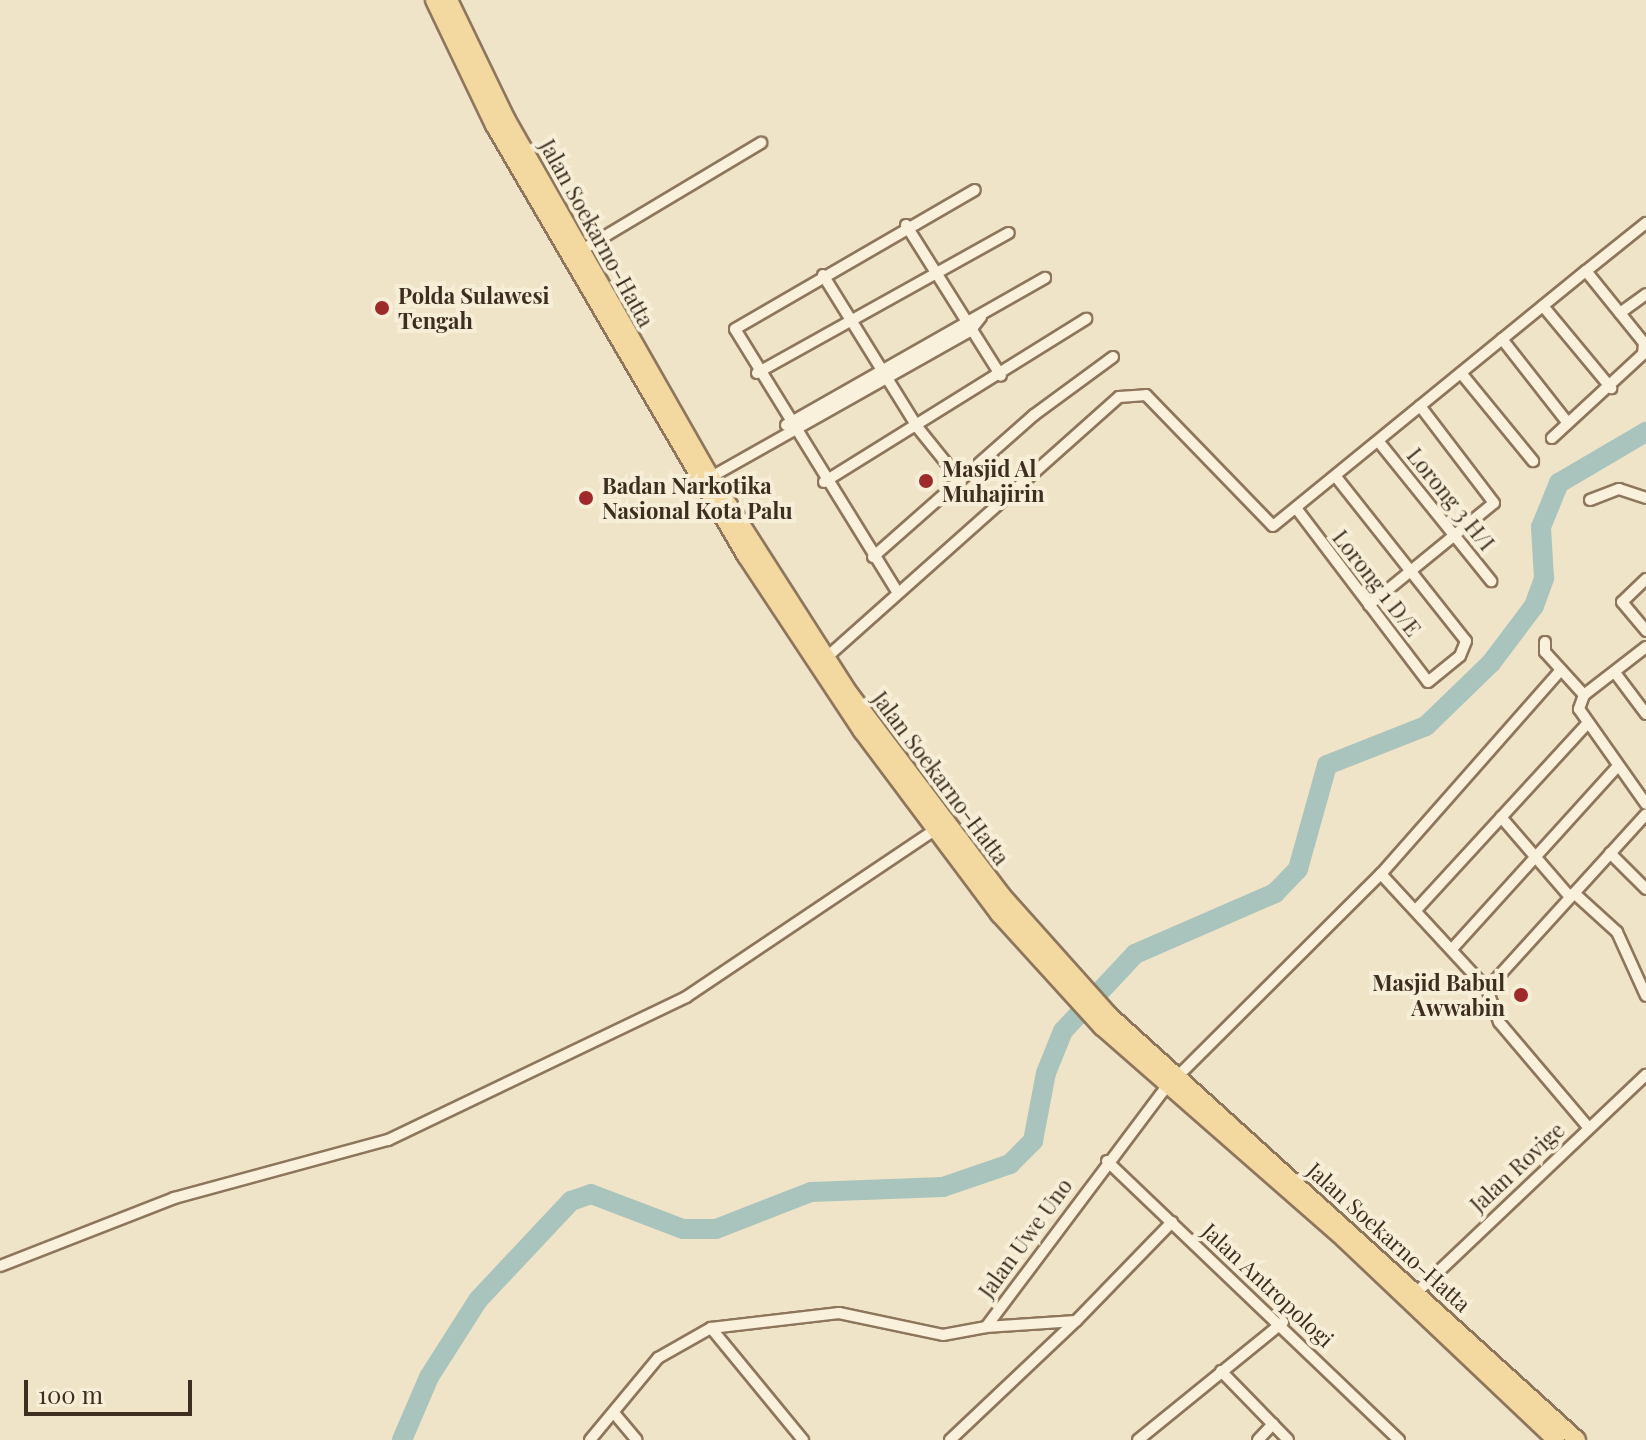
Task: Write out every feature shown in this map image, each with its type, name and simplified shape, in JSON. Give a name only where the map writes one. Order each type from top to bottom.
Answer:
[{"type":"main road","name":"Jalan Soekarno-Hatta","points":[[434,0],[596,291],[835,694],[1072,988],[1171,1082],[1577,1440]]},
{"type":"main road","name":"Jalan Soekarno-Hatta","points":[[449,0],[582,250],[596,291],[711,477],[742,538],[941,825]]},
{"type":"main road","name":"Jalan Soekarno-Hatta","points":[[1171,1082],[1418,1291],[1553,1439]]},
{"type":"street","points":[[582,250],[761,143]]},
{"type":"street","points":[[898,593],[824,482],[757,373],[736,325],[906,225],[975,190]]},
{"type":"street","points":[[827,657],[1077,428],[1133,391],[1146,395],[1267,525],[1296,508],[1336,477],[1646,223]]},
{"type":"street","points":[[906,225],[1001,376]]},
{"type":"street","points":[[757,373],[1009,233]]},
{"type":"street","points":[[1552,438],[1567,422],[1611,388],[1644,348],[1586,271]]},
{"type":"street","points":[[823,275],[918,428],[960,480]]},
{"type":"street","points":[[711,477],[791,426],[969,326],[1045,278]]},
{"type":"street","points":[[1620,313],[1646,294]]},
{"type":"street","points":[[1543,306],[1611,388]]},
{"type":"street","points":[[824,482],[918,428],[1086,319]]},
{"type":"street","points":[[1502,339],[1567,422]]},
{"type":"street","points":[[873,557],[960,480],[1113,357]]},
{"type":"street","points":[[1461,373],[1533,461]]},
{"type":"street","points":[[1369,605],[1452,533],[1494,503],[1420,406]]},
{"type":"street","name":"Lorong 3 H/I","points":[[1379,442],[1491,581]]},
{"type":"street","points":[[1336,477],[1409,569]]},
{"type":"street","points":[[1590,500],[1619,489],[1646,498]]},
{"type":"street","name":"Lorong 1 D/E","points":[[1296,508],[1428,682],[1460,656],[1466,641],[1409,569]]},
{"type":"street","points":[[1646,579],[1622,602],[1646,631]]},
{"type":"street","points":[[1545,642],[1561,670],[1584,695],[1586,725],[1646,804]]},
{"type":"street","points":[[1584,695],[1616,674],[1646,647]]},
{"type":"street","name":"Jalan Uwe Uno","points":[[590,1440],[658,1358],[711,1328],[839,1313],[943,1335],[986,1327],[1107,1161],[1171,1082],[1381,874],[1561,670]]},
{"type":"street","points":[[1616,674],[1646,714]]},
{"type":"street","points":[[1416,910],[1586,725]]},
{"type":"street","points":[[1452,949],[1617,767]]},
{"type":"street","points":[[1487,989],[1646,814]]},
{"type":"street","points":[[1501,817],[1572,895],[1617,932],[1646,996]]},
{"type":"street","points":[[0,1266],[71,1232],[188,1193],[388,1140],[686,997],[941,825]]},
{"type":"street","points":[[1610,853],[1646,889]]},
{"type":"street","points":[[1381,874],[1487,989],[1499,1022],[1588,1127]]},
{"type":"street","name":"Jalan Rovige","points":[[1418,1291],[1646,1075]]},
{"type":"street","name":"Jalan Antropologi","points":[[1107,1161],[1283,1322],[1399,1440]]},
{"type":"street","points":[[950,1440],[1076,1321],[1172,1222]]},
{"type":"street","points":[[986,1327],[1076,1321]]},
{"type":"street","points":[[1138,1440],[1283,1322]]},
{"type":"street","points":[[711,1328],[803,1440]]},
{"type":"street","points":[[1221,1371],[1288,1440]]},
{"type":"street","points":[[614,1413],[637,1440]]},
{"type":"street","points":[[1258,1440],[1273,1424]]},
{"type":"waterway","points":[[402,1440],[429,1377],[478,1300],[571,1201],[591,1194],[683,1229],[716,1229],[811,1192],[943,1187],[1010,1164],[1033,1141],[1046,1073],[1063,1031],[1135,954],[1275,893],[1298,869],[1327,765],[1426,726],[1491,663],[1534,606],[1544,578],[1541,527],[1559,483],[1646,432]]},
{"type":"place","name":"Polda Sulawesi Tengah","points":[[382,308]]},
{"type":"place","name":"Masjid Al Muhajirin","points":[[926,481]]},
{"type":"place","name":"Badan Narkotika Nasional Kota Palu","points":[[586,498]]},
{"type":"place","name":"Masjid Babul Awwabin","points":[[1521,995]]}]
